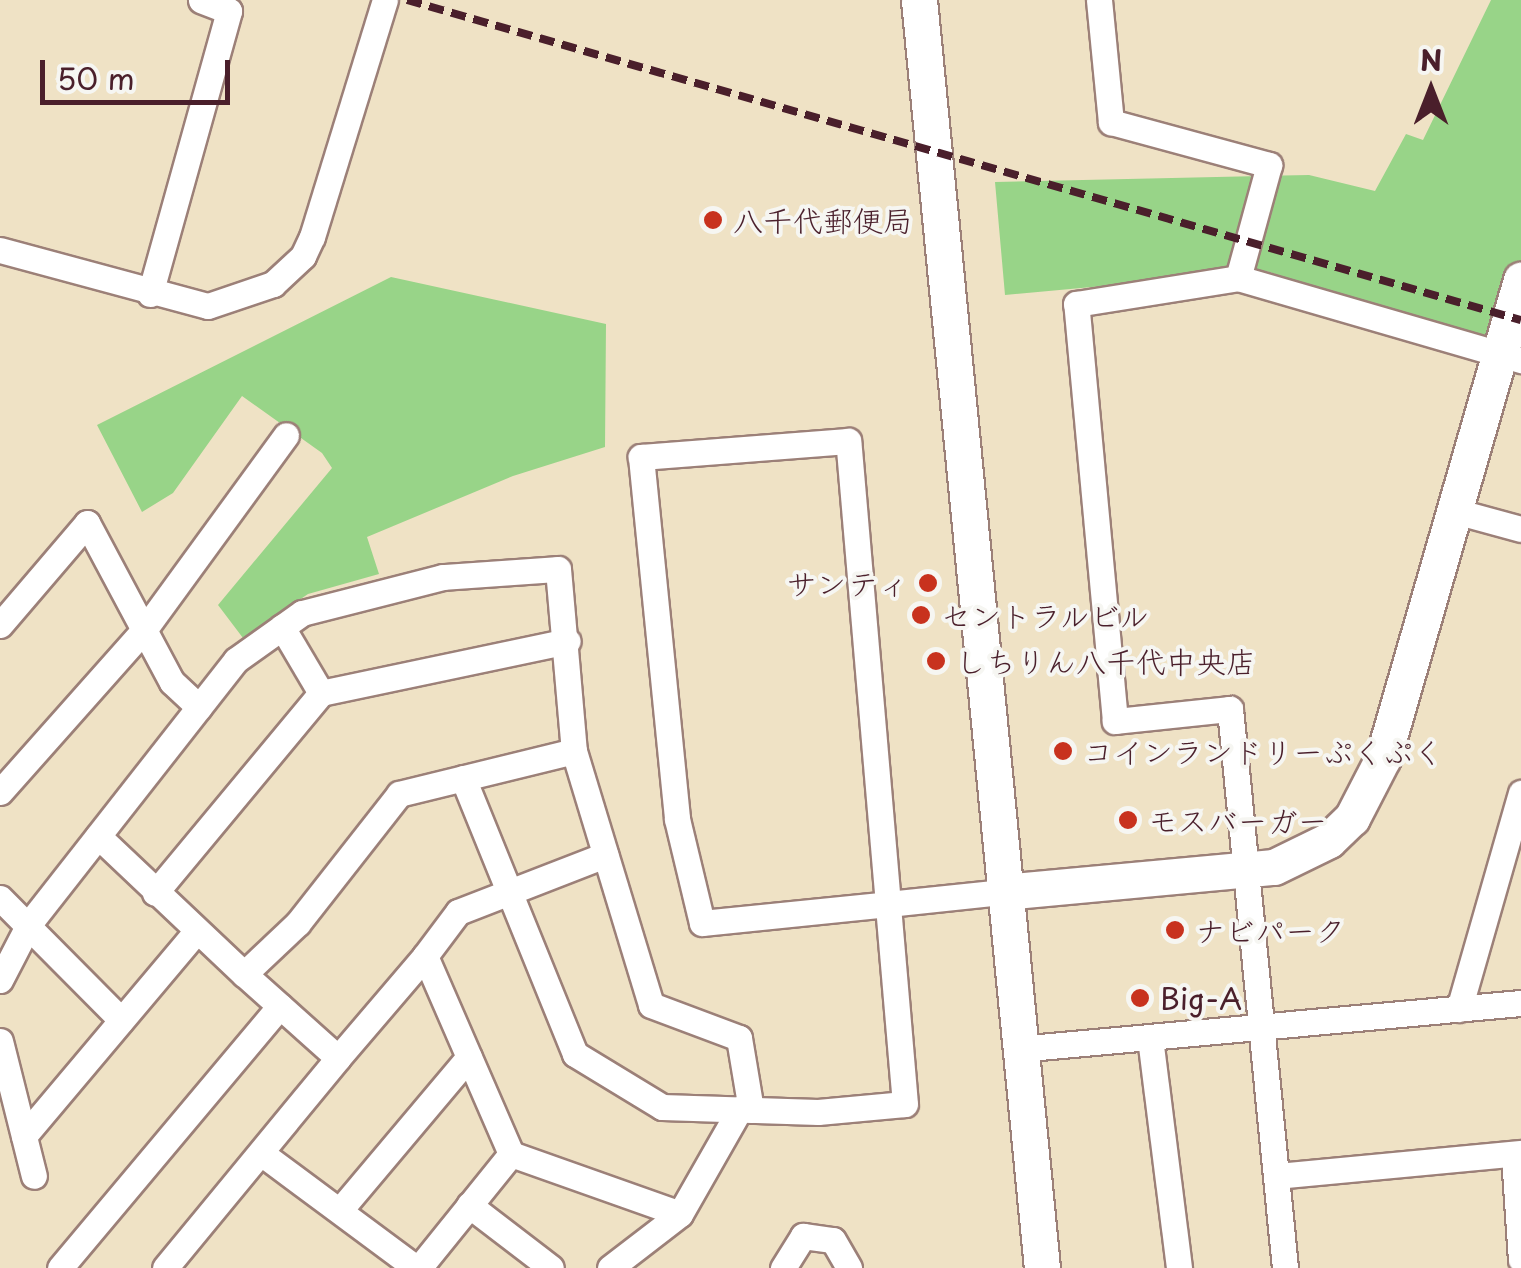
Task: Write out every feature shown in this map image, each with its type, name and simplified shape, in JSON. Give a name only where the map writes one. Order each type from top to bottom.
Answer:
[{"type":"street","points":[[150,294],[229,12],[201,0]]},
{"type":"street","points":[[0,250],[150,294],[208,306],[243,299],[274,284],[303,256],[384,0]]},
{"type":"street","points":[[919,0],[1002,892],[1042,1268]]},
{"type":"street","points":[[1100,0],[1111,122],[1270,165],[1238,278]]},
{"type":"street","points":[[1285,1268],[1230,710],[1115,721],[1076,304],[1238,278],[1510,357]]},
{"type":"street","points":[[463,778],[575,1054],[662,1107],[746,1110],[905,1104],[888,904],[848,441],[640,457],[678,818],[702,924],[888,904],[1002,892],[1274,867],[1329,840],[1367,793],[1455,511],[1510,357],[1521,280]]},
{"type":"street","points":[[0,792],[144,630],[286,436]]},
{"type":"street","points":[[1455,511],[1521,530]]},
{"type":"street","points":[[0,624],[87,523],[172,682],[199,707]]},
{"type":"street","points":[[0,980],[29,924],[236,660],[282,626],[302,613],[444,577],[558,569],[568,641],[574,751],[651,1006],[739,1038],[746,1110],[680,1214],[610,1268]]},
{"type":"street","points":[[282,626],[321,693]]},
{"type":"street","points":[[155,893],[321,693],[568,641]]},
{"type":"street","points":[[244,974],[298,922],[398,794],[574,751]]},
{"type":"street","points":[[1459,1009],[1521,793]]},
{"type":"street","points":[[98,836],[194,933],[338,1058]]},
{"type":"street","points":[[165,1268],[458,912],[605,855]]},
{"type":"street","points":[[0,898],[122,1020]]},
{"type":"street","points":[[24,1136],[194,933]]},
{"type":"street","points":[[425,956],[511,1154],[680,1214]]},
{"type":"street","points":[[1018,1049],[1521,1003]]},
{"type":"street","points":[[60,1268],[280,1006]]},
{"type":"street","points":[[1150,1038],[1179,1268]]},
{"type":"street","points":[[340,1210],[469,1057]]},
{"type":"street","points":[[2,1059],[34,1176]]},
{"type":"street","points":[[261,1153],[418,1268],[511,1154]]},
{"type":"street","points":[[1277,1176],[1517,1154],[1521,1260]]},
{"type":"street","points":[[469,1205],[551,1268]]},
{"type":"street","points":[[783,1268],[803,1236],[833,1240],[849,1268]]},
{"type":"green space","points":[[1491,0],[1521,0],[1521,280],[1494,345],[1266,271],[1005,295],[995,182],[1309,175],[1375,191],[1406,134],[1423,140]]},
{"type":"green space","points":[[391,277],[606,324],[605,447],[513,476],[367,537],[379,574],[308,594],[243,638],[218,605],[332,468],[322,453],[242,396],[173,493],[142,512],[97,425]]},
{"type":"railway","points":[[407,0],[1521,320]]},
{"type":"place","name":"八千代郵便局","points":[[713,220]]},
{"type":"place","name":"サンティ","points":[[928,583]]},
{"type":"place","name":"セントラルビル","points":[[921,615]]},
{"type":"place","name":"しちりん八千代中央店","points":[[936,661]]},
{"type":"place","name":"コインランドリーぷくぷく","points":[[1063,751]]},
{"type":"place","name":"モスバーガー","points":[[1128,820]]},
{"type":"place","name":"ナビパーク","points":[[1175,930]]},
{"type":"place","name":"Big-A","points":[[1140,998]]}]
